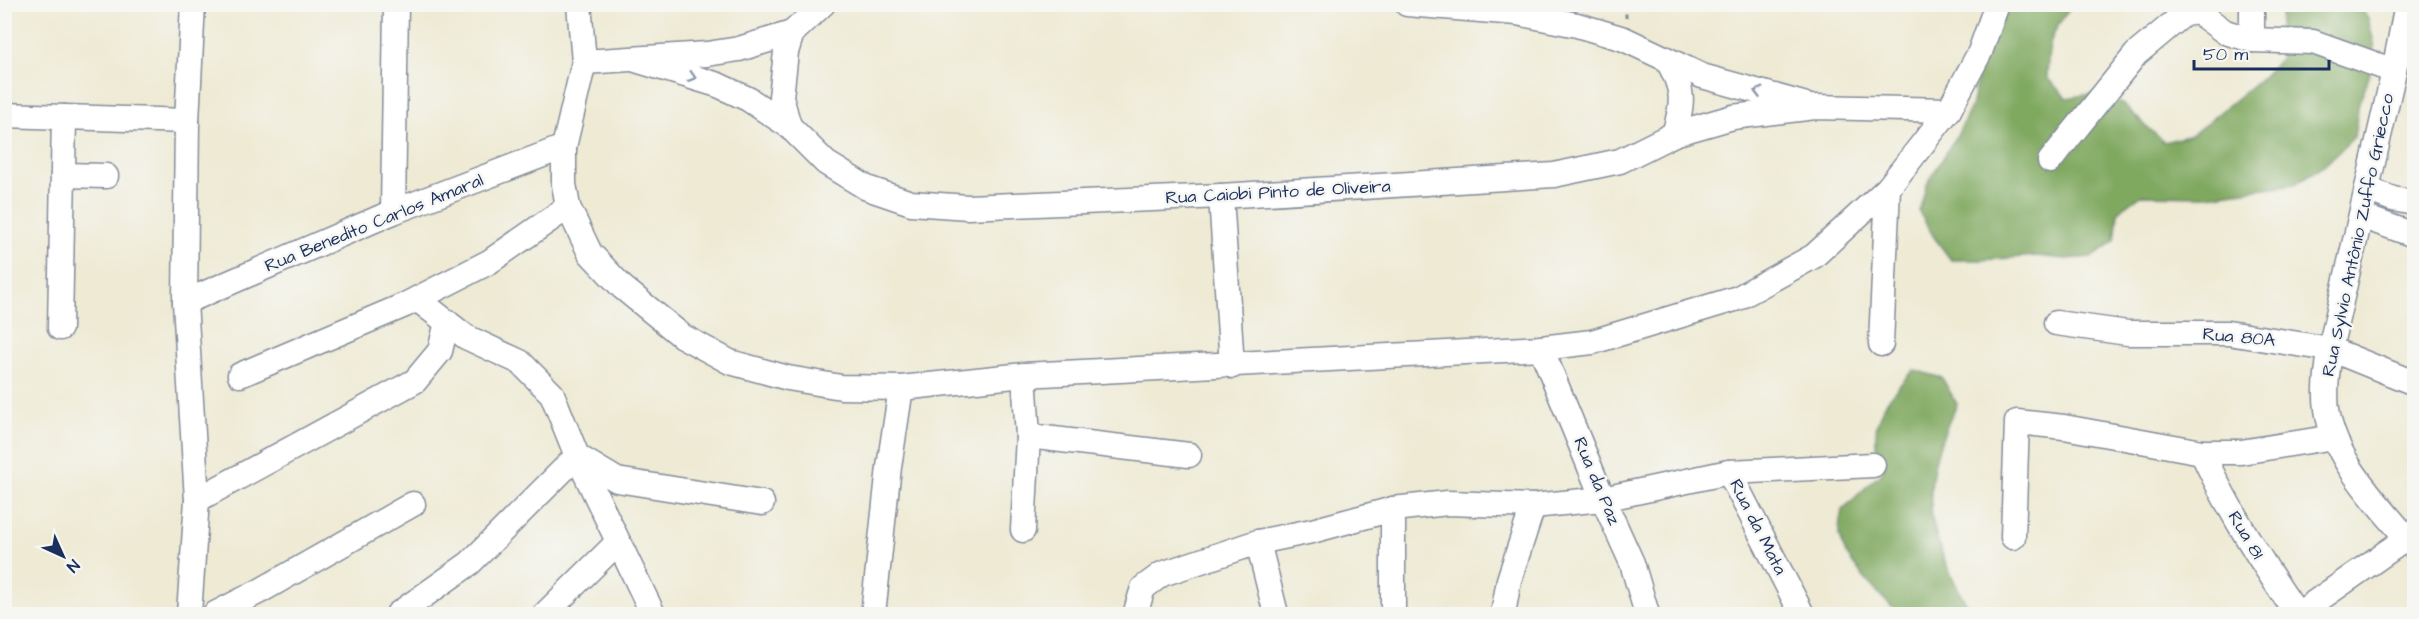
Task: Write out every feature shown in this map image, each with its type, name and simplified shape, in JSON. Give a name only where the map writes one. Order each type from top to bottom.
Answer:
[{"type":"street","points":[[189,615],[197,500],[185,302],[187,121],[193,4]]},
{"type":"street","points":[[393,212],[396,4]]},
{"type":"street","points":[[579,4],[584,62],[564,147],[564,184],[568,207],[590,252],[622,287],[682,336],[730,362],[788,378],[841,387],[901,388],[1024,375],[1232,366],[1541,348],[1592,342],[1738,298],[1814,256],[1888,188],[1949,110],[1980,52],[1998,4]]},
{"type":"street","points":[[789,126],[781,97],[783,69],[792,33],[823,4]]},
{"type":"street","points":[[1407,4],[1517,13],[1577,25],[1624,39],[1702,76],[1815,107]]},
{"type":"street","points":[[2252,4],[2252,40]]},
{"type":"street","name":"Rua Sylvio Antônio Zuffo Griecco","points":[[2406,4],[2394,71],[2330,349],[2325,392],[2334,437],[2344,459],[2411,542]]},
{"type":"street","points":[[2049,161],[2136,54],[2184,14],[2198,12],[2225,32],[2252,40],[2313,42],[2394,71]]},
{"type":"street","name":"Rua Caiobi Pinto de Oliveira","points":[[584,62],[636,60],[739,49],[792,33]]},
{"type":"street","name":"Rua Caiobi Pinto de Oliveira","points":[[636,60],[718,85],[748,99],[789,126],[826,164],[867,188],[911,203],[968,207],[1221,196],[1554,175],[1620,161],[1674,134],[1733,117],[1815,107],[1949,110]]},
{"type":"street","points":[[1668,61],[1679,79],[1682,94],[1682,110],[1674,134]]},
{"type":"street","points":[[4,115],[187,121]]},
{"type":"street","points":[[60,328],[64,117]]},
{"type":"street","name":"Rua Benedito Carlos Amaral","points":[[185,302],[393,212],[564,147]]},
{"type":"street","points":[[63,175],[106,176]]},
{"type":"street","points":[[1881,344],[1888,188]]},
{"type":"street","points":[[2367,189],[2392,199],[2415,203]]},
{"type":"street","points":[[1221,196],[1232,366]]},
{"type":"street","points":[[240,375],[417,299],[489,262],[568,207]]},
{"type":"street","points":[[2361,216],[2415,235]]},
{"type":"street","points":[[417,299],[466,337],[520,362],[552,394],[577,456],[653,615]]},
{"type":"street","points":[[197,500],[415,381],[440,351],[447,322]]},
{"type":"street","name":"Rua 80A","points":[[2056,322],[2128,333],[2228,333],[2330,349],[2415,383]]},
{"type":"street","name":"Rua da Paz","points":[[1541,348],[1632,563],[1647,615]]},
{"type":"street","points":[[1023,530],[1028,436],[1024,375]]},
{"type":"street","points":[[874,614],[889,467],[901,388]]},
{"type":"street","points":[[2013,537],[2017,422],[2064,427],[2202,452],[2241,452],[2334,437]]},
{"type":"street","points":[[1028,436],[1189,455]]},
{"type":"street","name":"Rua 81","points":[[2202,452],[2218,487],[2250,545],[2297,615]]},
{"type":"street","points":[[577,456],[617,480],[762,503]]},
{"type":"street","points":[[398,615],[470,563],[577,456]]},
{"type":"street","points":[[1137,611],[1143,588],[1162,574],[1258,542],[1312,531],[1393,509],[1448,503],[1533,506],[1603,499],[1729,472],[1873,465]]},
{"type":"street","name":"Rua da Mata","points":[[1729,472],[1802,615]]},
{"type":"street","points":[[215,615],[413,504]]},
{"type":"street","points":[[1503,615],[1509,580],[1533,506]]},
{"type":"street","points":[[1393,509],[1393,615]]},
{"type":"street","points":[[545,615],[618,542]]},
{"type":"street","points":[[1258,542],[1276,615]]},
{"type":"street","points":[[2297,615],[2411,542]]},
{"type":"green space","points":[[2012,5],[2073,5],[2059,23],[2052,38],[2047,78],[2067,98],[2097,93],[2122,104],[2164,142],[2192,135],[2258,81],[2281,58],[2279,30],[2282,5],[2359,5],[2368,19],[2375,47],[2369,77],[2359,102],[2354,137],[2325,165],[2295,184],[2207,196],[2141,195],[2118,212],[2115,240],[2092,257],[2065,259],[2037,256],[1951,260],[1919,212],[1927,184],[1958,134],[1971,107],[1982,57]]},
{"type":"green space","points":[[1914,370],[1942,378],[1957,404],[1935,462],[1931,487],[1932,511],[1936,535],[1944,560],[1972,614],[1899,614],[1857,569],[1844,549],[1839,536],[1842,510],[1883,471],[1876,446],[1878,421],[1886,402]]}]
